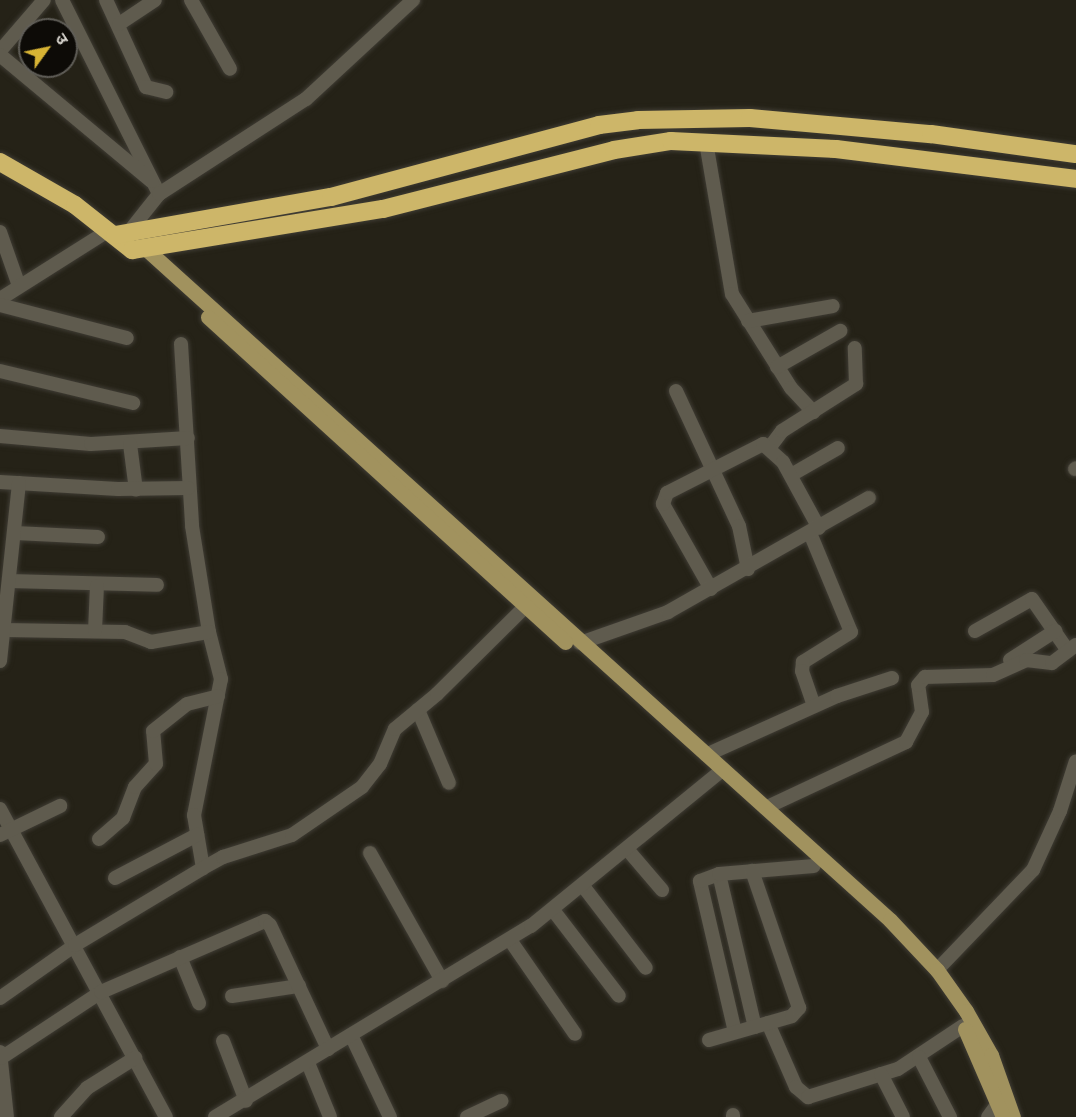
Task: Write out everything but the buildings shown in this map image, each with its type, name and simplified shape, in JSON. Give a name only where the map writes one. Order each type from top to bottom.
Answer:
[{"type":"highway","points":[[126,239],[331,197],[599,125],[638,120],[750,118],[931,134],[1076,154]]},
{"type":"highway","points":[[0,162],[75,205],[126,239],[383,209],[614,150],[670,141],[836,149],[1076,179]]},
{"type":"highway","points":[[0,151],[73,192],[126,239]]},
{"type":"main road","points":[[126,239],[719,773],[814,866],[885,928],[927,973],[963,1026],[1000,1110]]},
{"type":"main road","points":[[529,603],[580,643],[706,755],[719,773],[765,808],[890,920],[937,970],[991,1055],[1013,1117]]},
{"type":"street","points":[[44,0],[0,53],[156,189]]},
{"type":"street","points":[[62,0],[156,189]]},
{"type":"street","points":[[106,0],[146,87],[166,92]]},
{"type":"street","points":[[119,24],[155,0]]},
{"type":"street","points":[[191,0],[230,69]]},
{"type":"street","points":[[0,299],[20,286],[126,239],[156,189],[306,99],[413,0]]},
{"type":"street","points":[[706,142],[726,275],[732,294],[777,367],[813,412]]},
{"type":"street","points":[[0,232],[20,286]]},
{"type":"street","points":[[0,305],[127,338]]},
{"type":"street","points":[[748,321],[833,306]]},
{"type":"street","points":[[777,367],[840,331]]},
{"type":"street","points":[[181,344],[188,438],[188,488],[208,632],[221,679],[194,812],[203,868]]},
{"type":"street","points":[[770,447],[782,431],[856,384],[855,348]]},
{"type":"street","points":[[0,370],[133,403]]},
{"type":"street","points":[[676,390],[739,526],[748,569]]},
{"type":"street","points":[[0,436],[68,444],[130,444],[188,438]]},
{"type":"street","points":[[130,444],[136,490]]},
{"type":"street","points":[[711,589],[662,501],[667,492],[714,468],[758,446],[770,447],[790,475],[815,530],[850,632],[803,662],[802,671],[814,706]]},
{"type":"street","points":[[790,475],[838,448]]},
{"type":"street","points":[[0,482],[136,490],[188,488]]},
{"type":"street","points":[[0,661],[20,483]]},
{"type":"street","points":[[580,643],[650,621],[748,569],[869,498]]},
{"type":"street","points":[[15,533],[98,537]]},
{"type":"street","points":[[9,581],[97,586],[157,585]]},
{"type":"street","points":[[95,632],[97,586]]},
{"type":"street","points":[[765,808],[906,742],[922,712],[918,685],[925,677],[986,676],[1020,661],[1052,663],[1072,648],[1055,631],[1030,599],[975,631]]},
{"type":"street","points":[[0,998],[75,945],[203,868],[223,857],[291,835],[362,787],[380,765],[391,734],[529,603]]},
{"type":"street","points":[[4,630],[125,632],[151,642],[208,632]]},
{"type":"street","points":[[986,676],[1055,631]]},
{"type":"street","points":[[706,755],[814,706],[892,678]]},
{"type":"street","points":[[99,839],[123,818],[135,787],[155,766],[153,731],[187,704],[219,696]]},
{"type":"street","points":[[418,710],[449,783]]},
{"type":"street","points":[[937,970],[1033,870],[1060,811],[1076,761]]},
{"type":"street","points":[[215,1117],[246,1101],[510,940],[553,910],[719,773]]},
{"type":"street","points":[[5,832],[60,806]]},
{"type":"street","points":[[0,809],[5,832],[75,945],[166,1117]]},
{"type":"street","points":[[115,878],[197,835]]},
{"type":"street","points":[[627,849],[662,890]]},
{"type":"street","points":[[370,853],[442,981]]},
{"type":"street","points":[[735,1032],[700,883],[703,877],[719,874],[814,866]]},
{"type":"street","points":[[709,1040],[796,1014],[799,1005],[752,871]]},
{"type":"street","points":[[719,874],[761,1025],[804,1096],[814,1097],[881,1074],[919,1057],[963,1026]]},
{"type":"street","points":[[583,885],[646,969]]},
{"type":"street","points":[[553,910],[619,996]]},
{"type":"street","points":[[7,1117],[1,1055],[101,992],[267,921],[328,1049]]},
{"type":"street","points":[[510,940],[575,1034]]},
{"type":"street","points":[[180,957],[199,1002]]},
{"type":"street","points":[[232,996],[299,986]]},
{"type":"street","points":[[351,1035],[390,1117]]},
{"type":"street","points":[[223,1041],[246,1101]]},
{"type":"street","points":[[919,1057],[950,1117]]},
{"type":"street","points":[[61,1117],[87,1088],[135,1058]]},
{"type":"street","points":[[308,1063],[330,1117]]},
{"type":"street","points":[[881,1074],[903,1117]]},
{"type":"street","points":[[474,1116],[502,1101]]},
{"type":"street","points":[[988,1117],[1000,1110]]}]
